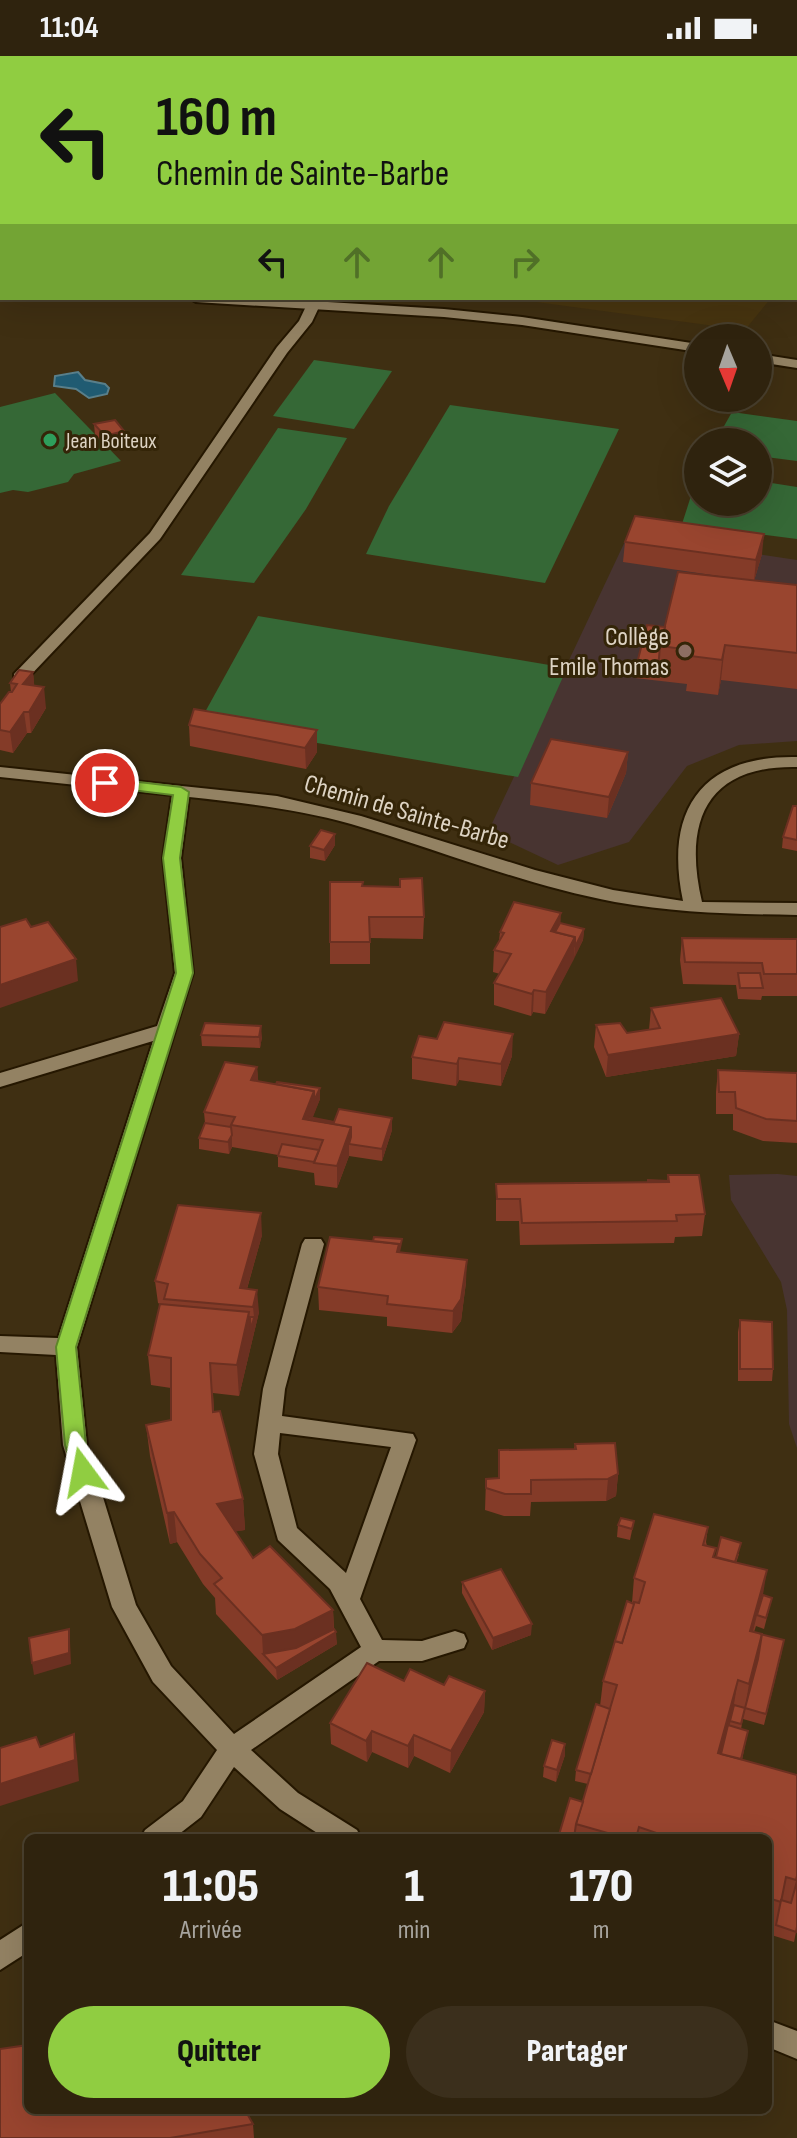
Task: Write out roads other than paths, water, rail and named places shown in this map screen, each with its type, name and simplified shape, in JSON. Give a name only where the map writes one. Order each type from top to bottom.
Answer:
[{"type":"street","points":[[229,300],[444,313],[522,321],[684,346]]},
{"type":"street","points":[[444,313],[449,300]]},
{"type":"street","points":[[20,677],[155,536],[282,350],[305,322],[313,305]]},
{"type":"street","points":[[772,360],[797,364]]},
{"type":"street","points":[[694,908],[686,877],[690,820],[711,789],[744,768],[797,762]]},
{"type":"street","name":"Chemin de Sainte-Barbe","points":[[0,772],[277,801],[355,820],[529,874],[613,896],[694,908],[797,909]]},
{"type":"street","points":[[181,792],[172,858],[184,973],[66,1347],[75,1445],[124,1607],[162,1674],[232,1749],[289,1801],[342,1834]]},
{"type":"street","points":[[0,1080],[164,1031]]},
{"type":"street","points":[[313,1244],[274,1389],[266,1454],[286,1533],[339,1582],[375,1650]]},
{"type":"street","points":[[0,1344],[66,1347]]},
{"type":"street","points":[[270,1423],[405,1440],[348,1600]]},
{"type":"street","points":[[159,1834],[192,1809],[232,1749],[375,1650],[422,1651],[455,1641]]},
{"type":"street","points":[[0,1957],[24,1938]]},
{"type":"street","points":[[772,2035],[797,2045]]},
{"type":"water","points":[[78,372],[85,380],[105,384],[109,388],[107,394],[89,398],[76,389],[54,386],[55,376]]},
{"type":"place","name":"Jean Boiteux","points":[[50,440]]},
{"type":"place","name":"Collège Emile Thomas","points":[[685,651]]}]
